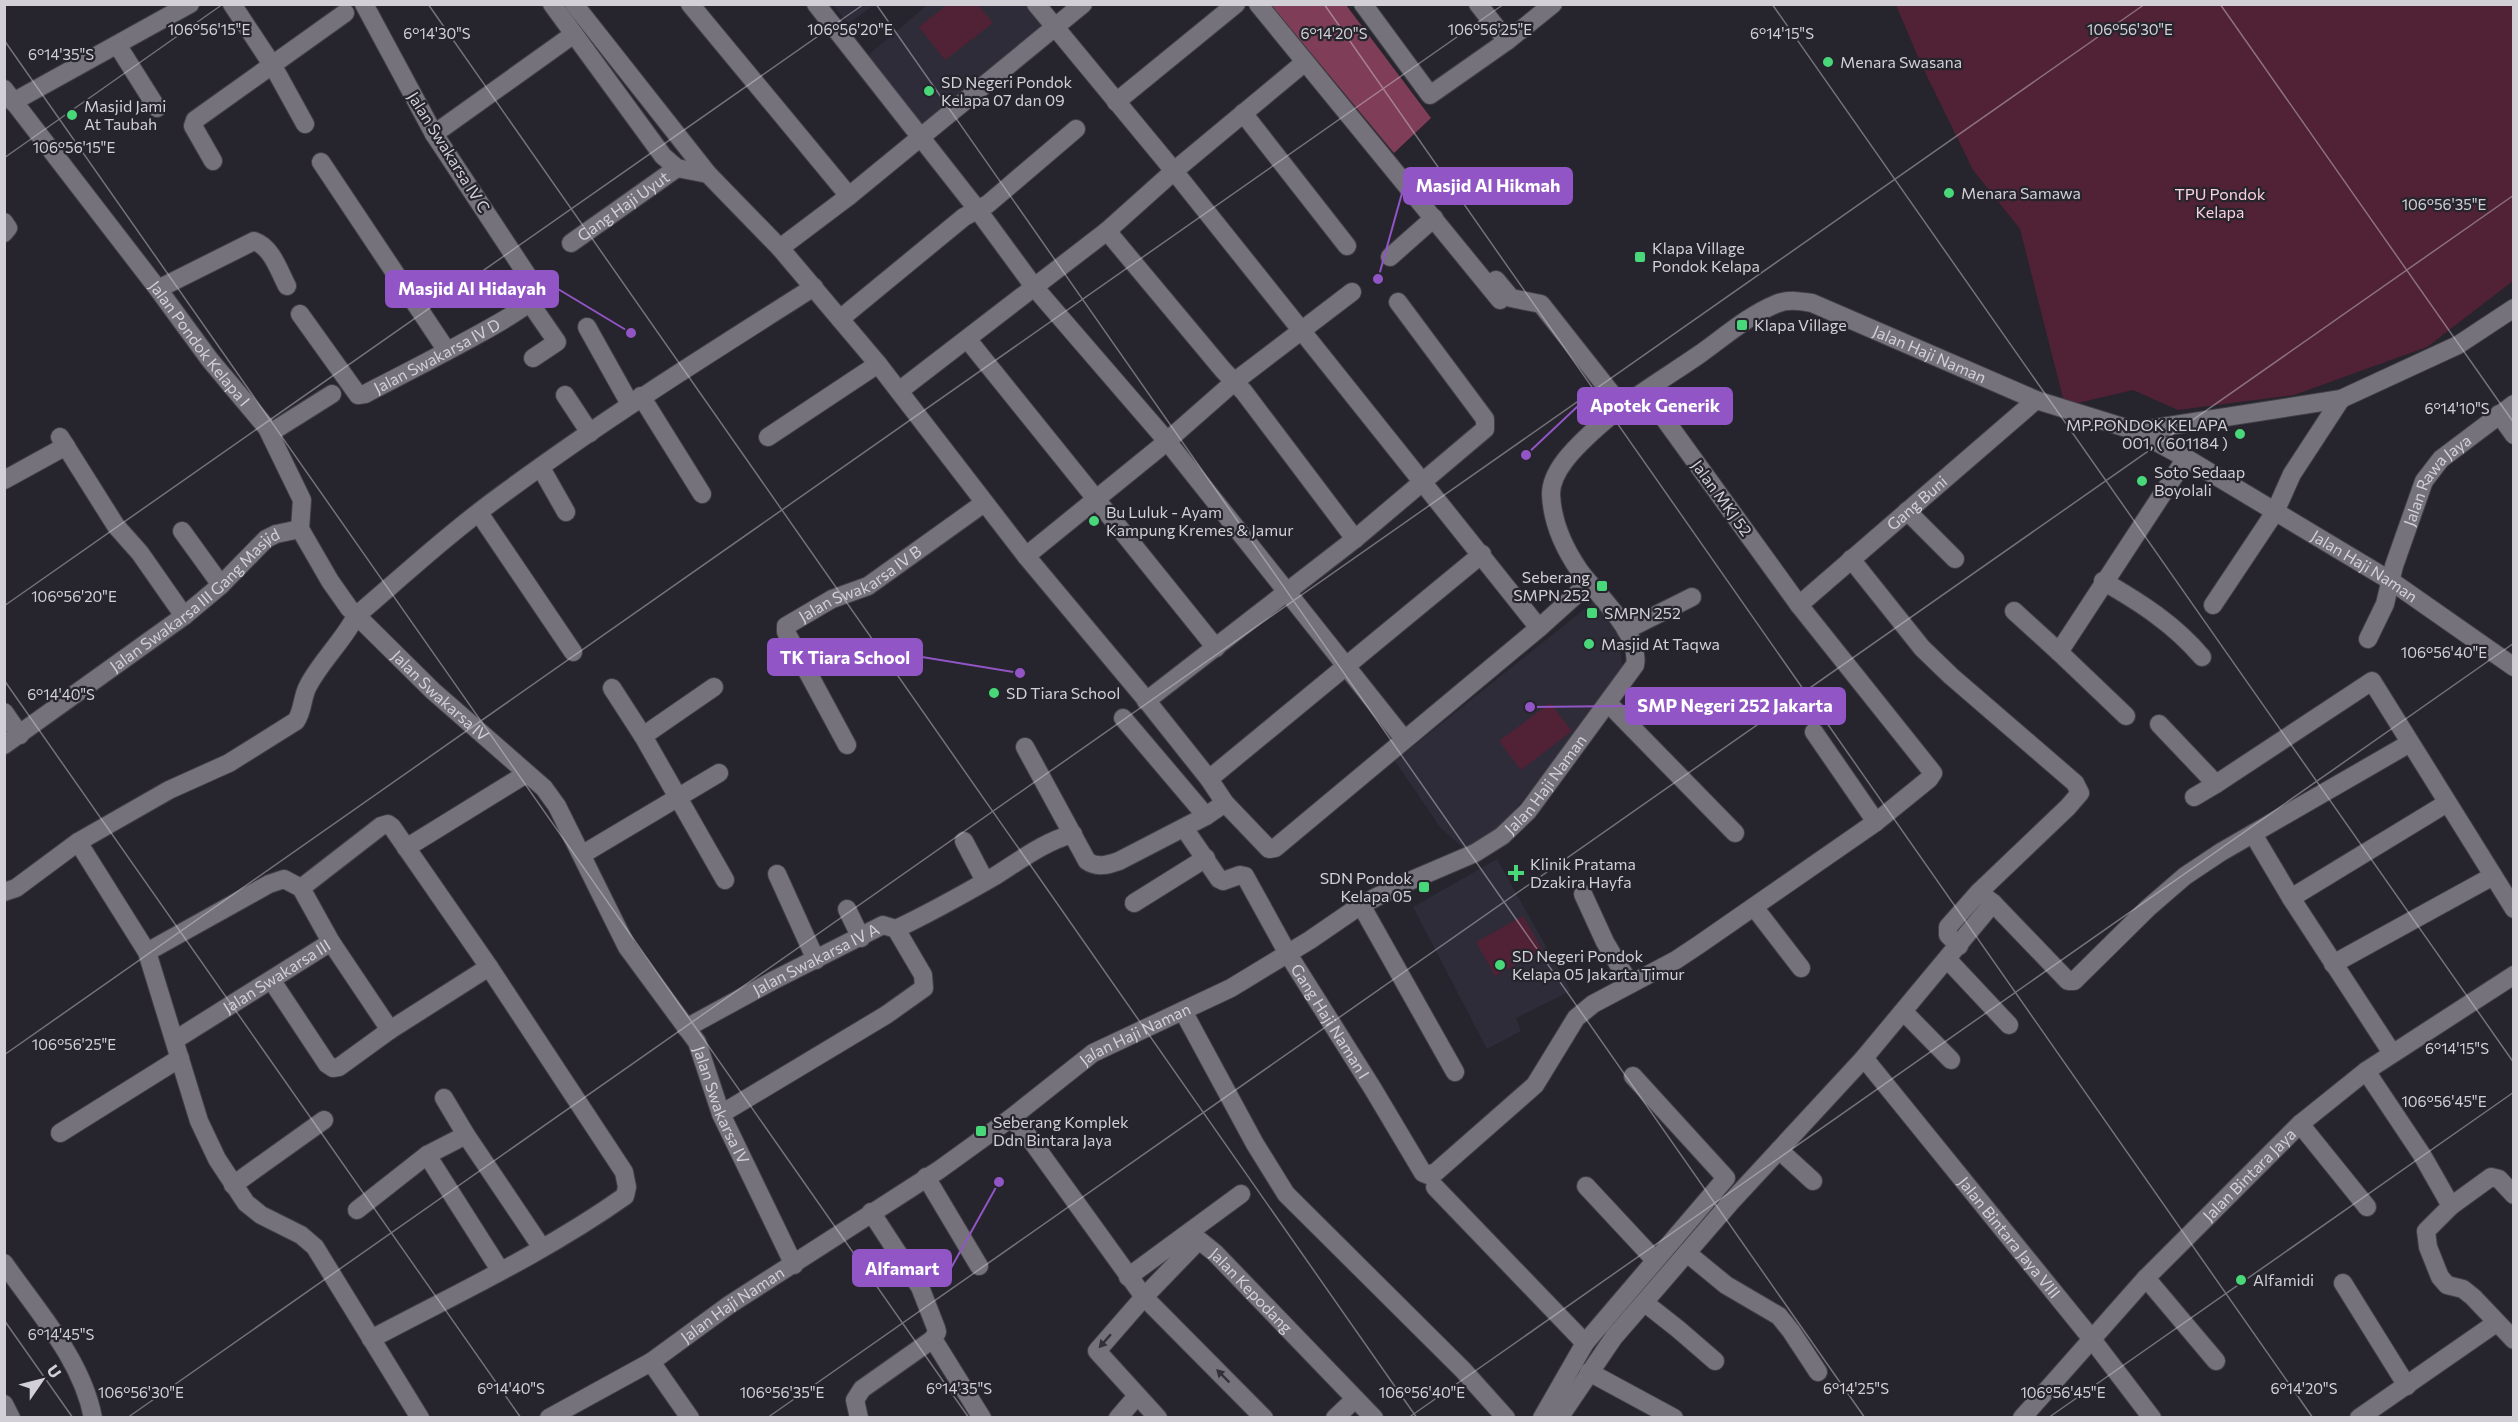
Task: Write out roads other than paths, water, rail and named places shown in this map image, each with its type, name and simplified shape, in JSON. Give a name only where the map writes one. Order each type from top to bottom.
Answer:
[{"type":"street","points":[[9,96],[118,46],[190,4]]},
{"type":"street","points":[[232,4],[273,66],[305,124]]},
{"type":"street","name":"Jalan Swakarsa IV C","points":[[364,4],[434,134],[533,284],[536,291],[532,300],[557,342],[533,358]]},
{"type":"street","points":[[552,4],[663,156],[677,168],[708,174]]},
{"type":"street","points":[[574,4],[708,174],[780,248],[878,364],[984,503],[1209,779],[1225,803],[1269,849],[1275,848],[1539,628],[1589,583]]},
{"type":"street","points":[[690,4],[849,196]]},
{"type":"street","points":[[816,4],[977,209],[1035,288],[1167,441],[1404,739]]},
{"type":"street","points":[[1036,4],[1174,171],[1301,333],[1422,484],[1482,554],[1539,628]]},
{"type":"street","points":[[780,248],[849,196],[1083,4]]},
{"type":"street","points":[[1116,102],[1236,4]]},
{"type":"street","points":[[1258,4],[1305,62],[1437,214],[1505,299],[1539,302],[1623,408]]},
{"type":"street","points":[[1363,4],[1430,94],[1507,41],[1553,4]]},
{"type":"street","points":[[1478,4],[1507,41]]},
{"type":"street","points":[[213,161],[193,126],[195,120],[345,13]]},
{"type":"street","points":[[434,134],[574,34]]},
{"type":"street","points":[[118,46],[157,108]]},
{"type":"street","points":[[899,391],[1107,231],[1174,171],[1305,62]]},
{"type":"street","name":"Jalan Pondok Kelapa I","points":[[9,96],[210,360],[270,433],[302,500],[300,529]]},
{"type":"street","points":[[1243,113],[1347,246]]},
{"type":"street","points":[[840,319],[964,217],[988,204],[1076,129]]},
{"type":"street","points":[[321,162],[447,351]]},
{"type":"street","name":"Gang Haji Uyut","points":[[571,243],[677,168]]},
{"type":"street","points":[[1390,256],[1437,214]]},
{"type":"street","points":[[4,222],[8,228],[4,233]]},
{"type":"street","points":[[1107,231],[1234,382],[1355,539]]},
{"type":"street","points":[[158,289],[254,241],[265,248],[271,256],[287,286]]},
{"type":"street","points":[[4,892],[16,888],[78,842],[168,790],[229,763],[296,721],[300,715],[301,700],[307,687],[322,662],[350,628],[356,616],[507,491],[636,400],[814,287]]},
{"type":"street","points":[[1026,556],[1096,501],[1234,382],[1352,292]]},
{"type":"street","name":"Jalan Swakarsa IV D","points":[[300,315],[358,395],[365,394],[447,351],[532,300]]},
{"type":"street","name":"Jalan Haji Naman","points":[[549,1418],[651,1362],[729,1305],[926,1178],[1011,1118],[1093,1053],[1231,988],[1288,954],[1361,905],[1475,852],[1502,836],[1528,811],[1635,665],[1636,650],[1626,630],[1589,583],[1562,539],[1553,508],[1551,491],[1561,468],[1579,445],[1623,408],[1748,320],[1779,302],[1790,300],[1812,303],[2036,400],[2136,431],[2186,458],[2391,581],[2514,667]]},
{"type":"street","points":[[1146,701],[1355,539],[1485,429],[1487,424],[1398,302]]},
{"type":"street","points":[[2136,431],[2341,399],[2458,345],[2514,308]]},
{"type":"street","points":[[587,327],[702,494]]},
{"type":"street","points":[[968,340],[1216,648]]},
{"type":"street","points":[[768,437],[878,364]]},
{"type":"street","name":"Jalan MKJ 52","points":[[1645,392],[1799,604],[1933,773],[1929,779],[1876,822]]},
{"type":"street","points":[[270,433],[332,394]]},
{"type":"street","points":[[565,395],[590,433]]},
{"type":"street","points":[[2213,605],[2275,512],[2292,474],[2341,399]]},
{"type":"street","name":"Gang Buni","points":[[1799,604],[2036,400]]},
{"type":"street","points":[[2506,409],[2514,435]]},
{"type":"street","name":"Jalan Rawa Jaya","points":[[2368,639],[2385,604],[2394,566],[2424,481],[2441,459],[2506,409]]},
{"type":"street","points":[[4,480],[63,441],[116,526],[140,553],[183,616]]},
{"type":"street","points":[[2059,652],[2103,581],[2186,458]]},
{"type":"street","points":[[540,468],[566,512]]},
{"type":"street","name":"Jalan Swakarsa IV B","points":[[848,744],[786,632],[786,626],[832,599],[868,586],[984,503]]},
{"type":"street","points":[[1907,511],[1955,559]]},
{"type":"street","points":[[479,513],[573,652]]},
{"type":"street","points":[[300,529],[330,581],[356,616]]},
{"type":"street","name":"Jalan Swakarsa III Gang Masjid","points":[[12,740],[183,616],[221,585],[266,539],[276,534],[300,529]]},
{"type":"street","points":[[182,531],[221,585]]},
{"type":"street","points":[[1209,779],[1482,554]]},
{"type":"street","points":[[1559,1418],[1614,1337],[1904,1012],[1953,953],[1986,898],[2080,792],[2075,783],[1936,661],[1851,559]]},
{"type":"street","points":[[2103,581],[2162,617],[2202,657]]},
{"type":"street","points":[[1626,630],[1692,597]]},
{"type":"street","points":[[2014,611],[2126,716]]},
{"type":"street","name":"Jalan Swakarsa IV","points":[[356,616],[433,691],[544,788],[557,806],[583,854],[627,947],[697,1042],[722,1114],[794,1265]]},
{"type":"street","points":[[2194,797],[2372,681],[2514,909]]},
{"type":"street","points":[[643,736],[714,687]]},
{"type":"street","points":[[612,688],[680,798],[724,880]]},
{"type":"street","points":[[1608,703],[1735,833]]},
{"type":"street","points":[[4,712],[12,740]]},
{"type":"street","points":[[1123,718],[1206,816]]},
{"type":"street","points":[[2158,724],[2216,784]]},
{"type":"street","points":[[1584,894],[1605,942],[1630,984],[1676,960],[1876,822],[1814,732]]},
{"type":"street","points":[[1986,898],[2068,981],[2074,981],[2166,891],[2203,863],[2410,743]]},
{"type":"street","points":[[1025,747],[1087,861],[1098,866],[1119,861],[1206,816],[1225,803]]},
{"type":"street","points":[[583,854],[680,798],[719,772]]},
{"type":"street","points":[[406,848],[526,774]]},
{"type":"street","points":[[2291,898],[2447,803]]},
{"type":"street","points":[[147,952],[278,880],[290,881],[301,888],[384,824],[392,827],[489,967],[624,1172],[625,1196],[542,1248],[371,1339]]},
{"type":"street","points":[[1134,903],[1206,858],[1184,828]]},
{"type":"street","name":"Jalan Swakarsa IV A","points":[[686,1029],[774,980],[883,926],[896,929],[1062,837],[1073,834]]},
{"type":"street","points":[[2253,834],[2291,898],[2392,1053]]},
{"type":"street","points":[[964,841],[986,881]]},
{"type":"street","points":[[78,842],[147,952],[206,1140],[246,1203],[261,1215],[301,1235],[315,1247],[420,1418]]},
{"type":"street","name":"Gang Haji Naman I","points":[[1206,858],[1219,879],[1228,881],[1240,875],[1245,876],[1288,954],[1423,1173],[1428,1175],[1436,1172],[1535,1085],[1576,1018],[1593,1004],[1630,984]]},
{"type":"street","points":[[777,874],[816,960]]},
{"type":"street","points":[[2333,964],[2493,876]]},
{"type":"street","name":"Jalan Swakarsa III","points":[[175,1040],[331,942],[301,888]]},
{"type":"street","points":[[1361,905],[1455,1072]]},
{"type":"street","points":[[1754,907],[1801,968]]},
{"type":"street","points":[[848,909],[861,938]]},
{"type":"street","points":[[722,1114],[886,1015],[924,988],[923,975],[896,929]]},
{"type":"street","points":[[331,942],[390,1030]]},
{"type":"street","points":[[1953,953],[2009,1025]]},
{"type":"street","points":[[272,981],[327,1064],[333,1068],[339,1067],[390,1030],[489,967]]},
{"type":"street","name":"Jalan Bintara Jaya","points":[[2022,1418],[2146,1278],[2300,1124],[2366,1071],[2514,975]]},
{"type":"street","points":[[1183,1011],[1255,1144],[1287,1194],[1455,1362],[1506,1418]]},
{"type":"street","points":[[1904,1012],[1952,1060]]},
{"type":"street","points":[[60,1133],[180,1058]]},
{"type":"street","name":"Jalan Bintara Jaya VIII","points":[[1864,1058],[2091,1338],[2152,1418]]},
{"type":"street","points":[[2366,1071],[2422,1155],[2451,1206]]},
{"type":"street","points":[[1542,1418],[1585,1343],[1725,1178],[1633,1076]]},
{"type":"street","points":[[444,1098],[466,1135],[542,1248]]},
{"type":"street","points":[[1011,1118],[1028,1136],[1144,1297],[1264,1418]]},
{"type":"street","points":[[233,1185],[324,1120]]},
{"type":"street","points":[[2300,1124],[2367,1207]]},
{"type":"street","points":[[357,1210],[427,1155],[466,1135]]},
{"type":"street","points":[[1779,1150],[1813,1181]]},
{"type":"street","points":[[427,1155],[500,1270]]},
{"type":"street","points":[[2514,1195],[2499,1179],[2490,1177],[2451,1206],[2426,1232],[2435,1269],[2447,1285],[2463,1289],[2473,1297],[2514,1340]]},
{"type":"street","points":[[926,1178],[979,1266]]},
{"type":"street","points":[[1586,1186],[1654,1259]]},
{"type":"street","points":[[1435,1187],[1585,1343]]},
{"type":"street","points":[[1128,1277],[1241,1194]]},
{"type":"street","points":[[859,1418],[855,1400],[862,1389],[933,1339],[937,1332],[920,1287],[871,1212]]},
{"type":"street","name":"Jalan Kepodang","points":[[1144,1297],[1196,1242],[1203,1241],[1355,1399]]},
{"type":"street","points":[[1687,1253],[1726,1285],[1779,1317],[1818,1372]]},
{"type":"street","points":[[6,1268],[72,1361],[85,1386],[88,1415]]},
{"type":"street","points":[[2146,1278],[2216,1361]]},
{"type":"street","points":[[2343,1283],[2407,1386]]},
{"type":"street","points":[[1144,1297],[1097,1351],[1158,1418]]},
{"type":"street","points":[[1645,1303],[1715,1361]]},
{"type":"street","points":[[2360,1418],[2496,1323]]},
{"type":"street","points":[[933,1339],[981,1418]]},
{"type":"street","points":[[651,1362],[690,1418]]},
{"type":"street","points":[[1589,1372],[1674,1418]]},
{"type":"street","points":[[1118,1418],[1137,1396]]},
{"type":"street","points":[[1335,1418],[1355,1399],[1374,1418]]},
{"type":"street","points":[[4,1404],[11,1418]]},
{"type":"place","name":"Menara Swasana","points":[[1828,62]]},
{"type":"place","name":"SD Negeri Pondok Kelapa 07 dan 09","points":[[929,91]]},
{"type":"place","name":"Masjid Jami At Taubah","points":[[72,115]]},
{"type":"place","name":"Menara Samawa","points":[[1949,193]]},
{"type":"place","name":"Klapa Village Pondok Kelapa","points":[[1640,257]]},
{"type":"place","name":"Masjid Al Hikmah","points":[[1378,279]]},
{"type":"place","name":"Klapa Village","points":[[1742,325]]},
{"type":"place","name":"Masjid Al Hidayah","points":[[631,333]]},
{"type":"place","name":"MP.PONDOK KELAPA 001, ( 601184 )","points":[[2240,434]]},
{"type":"place","name":"Apotek Generik","points":[[1526,455]]},
{"type":"place","name":"Soto Sedaap Boyolali","points":[[2142,481]]},
{"type":"place","name":"Bu Luluk - Ayam Kampung Kremes & Jamur","points":[[1094,521]]},
{"type":"place","name":"Seberang SMPN 252","points":[[1602,586]]},
{"type":"place","name":"SMPN 252","points":[[1592,613]]},
{"type":"place","name":"Masjid At Taqwa","points":[[1589,644]]},
{"type":"place","name":"TK Tiara School","points":[[1020,673]]},
{"type":"place","name":"SD Tiara School","points":[[994,693]]},
{"type":"place","name":"SMP Negeri 252 Jakarta","points":[[1530,707]]},
{"type":"place","name":"Klinik Pratama Dzakira Hayfa","points":[[1516,873]]},
{"type":"place","name":"SDN Pondok Kelapa 05","points":[[1424,887]]},
{"type":"place","name":"SD Negeri Pondok Kelapa 05 Jakarta Timur","points":[[1500,965]]},
{"type":"place","name":"Seberang Komplek Ddn Bintara Jaya","points":[[981,1131]]},
{"type":"place","name":"Alfamart","points":[[999,1182]]},
{"type":"place","name":"Alfamidi","points":[[2241,1280]]},
{"type":"park label","name":"TPU Pondok Kelapa","points":[[2220,203]]}]
